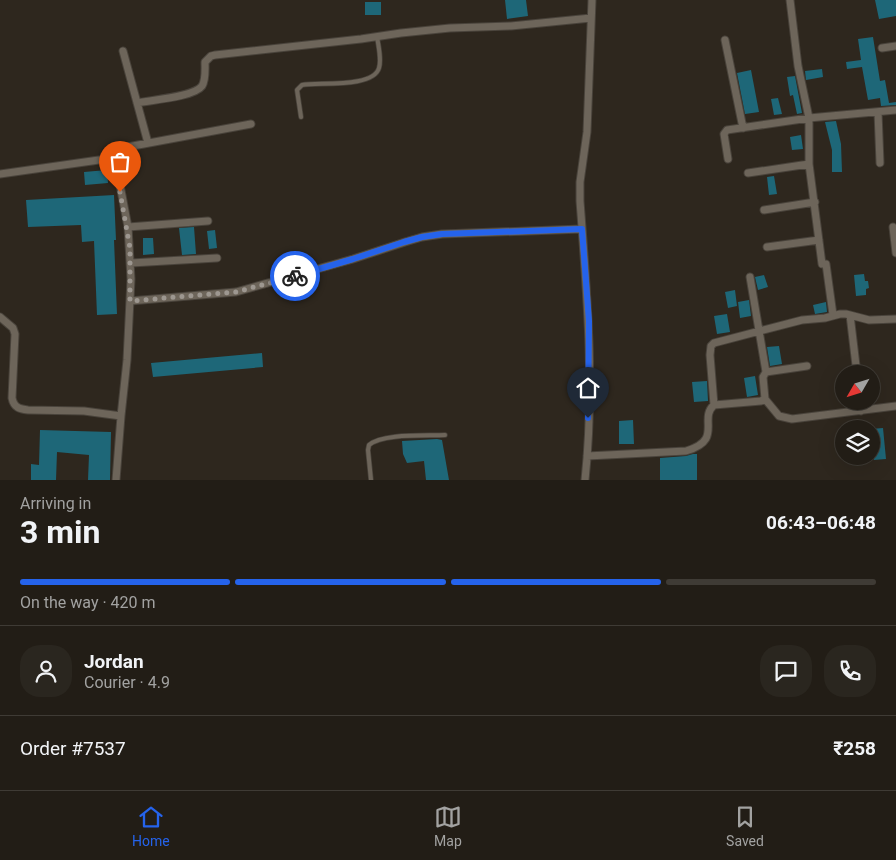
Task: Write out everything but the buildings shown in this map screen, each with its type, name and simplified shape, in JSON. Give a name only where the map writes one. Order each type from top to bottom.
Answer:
[{"type":"street","points":[[585,480],[588,456],[589,321],[580,182],[587,132],[592,0]]},
{"type":"street","points":[[790,0],[798,66],[808,118],[809,164],[819,240],[834,315]]},
{"type":"street","points":[[137,103],[183,95],[199,89],[204,83],[205,62],[215,55],[450,28],[511,26],[592,18]]},
{"type":"street","points":[[725,40],[743,128]]},
{"type":"street","points":[[882,48],[896,46]]},
{"type":"street","points":[[123,51],[148,143]]},
{"type":"street","points":[[728,159],[725,132],[808,118],[896,110]]},
{"type":"street","points":[[878,112],[880,163]]},
{"type":"street","points":[[0,174],[110,159],[117,150],[122,148],[251,124]]},
{"type":"street","points":[[110,159],[116,164],[128,227],[131,263],[127,360],[116,480]]},
{"type":"street","points":[[748,173],[809,164]]},
{"type":"street","points":[[764,210],[815,202]]},
{"type":"street","points":[[128,227],[208,221]]},
{"type":"street","points":[[893,227],[896,254]]},
{"type":"street","points":[[130,301],[236,292],[353,259],[422,237],[442,234],[582,229]]},
{"type":"street","points":[[767,246],[819,240]]},
{"type":"street","points":[[131,263],[217,258]]},
{"type":"street","points":[[750,277],[766,372],[763,377],[765,399],[779,416],[792,419],[896,406]]},
{"type":"street","points":[[714,405],[711,346],[758,331],[802,320],[825,318],[844,313],[869,320],[896,319]]},
{"type":"street","points":[[850,315],[856,365]]},
{"type":"street","points":[[0,317],[13,328],[15,334],[12,398],[15,406],[19,409],[28,410],[84,411],[121,416]]},
{"type":"street","points":[[766,372],[807,366]]},
{"type":"street","points":[[588,456],[686,452],[695,449],[706,439],[709,410],[714,405],[761,401],[765,399]]},
{"type":"lane","points":[[301,117],[297,90],[302,85],[366,80],[376,73],[380,63],[377,36]]},
{"type":"lane","points":[[371,480],[368,450],[369,445],[374,441],[402,437],[445,435]]},
{"type":"way so far","points":[[120,192],[128,227],[130,248],[130,301],[236,292],[295,276]]},
{"type":"route","points":[[295,276],[422,237],[442,234],[582,229],[589,321],[588,418]]}]
